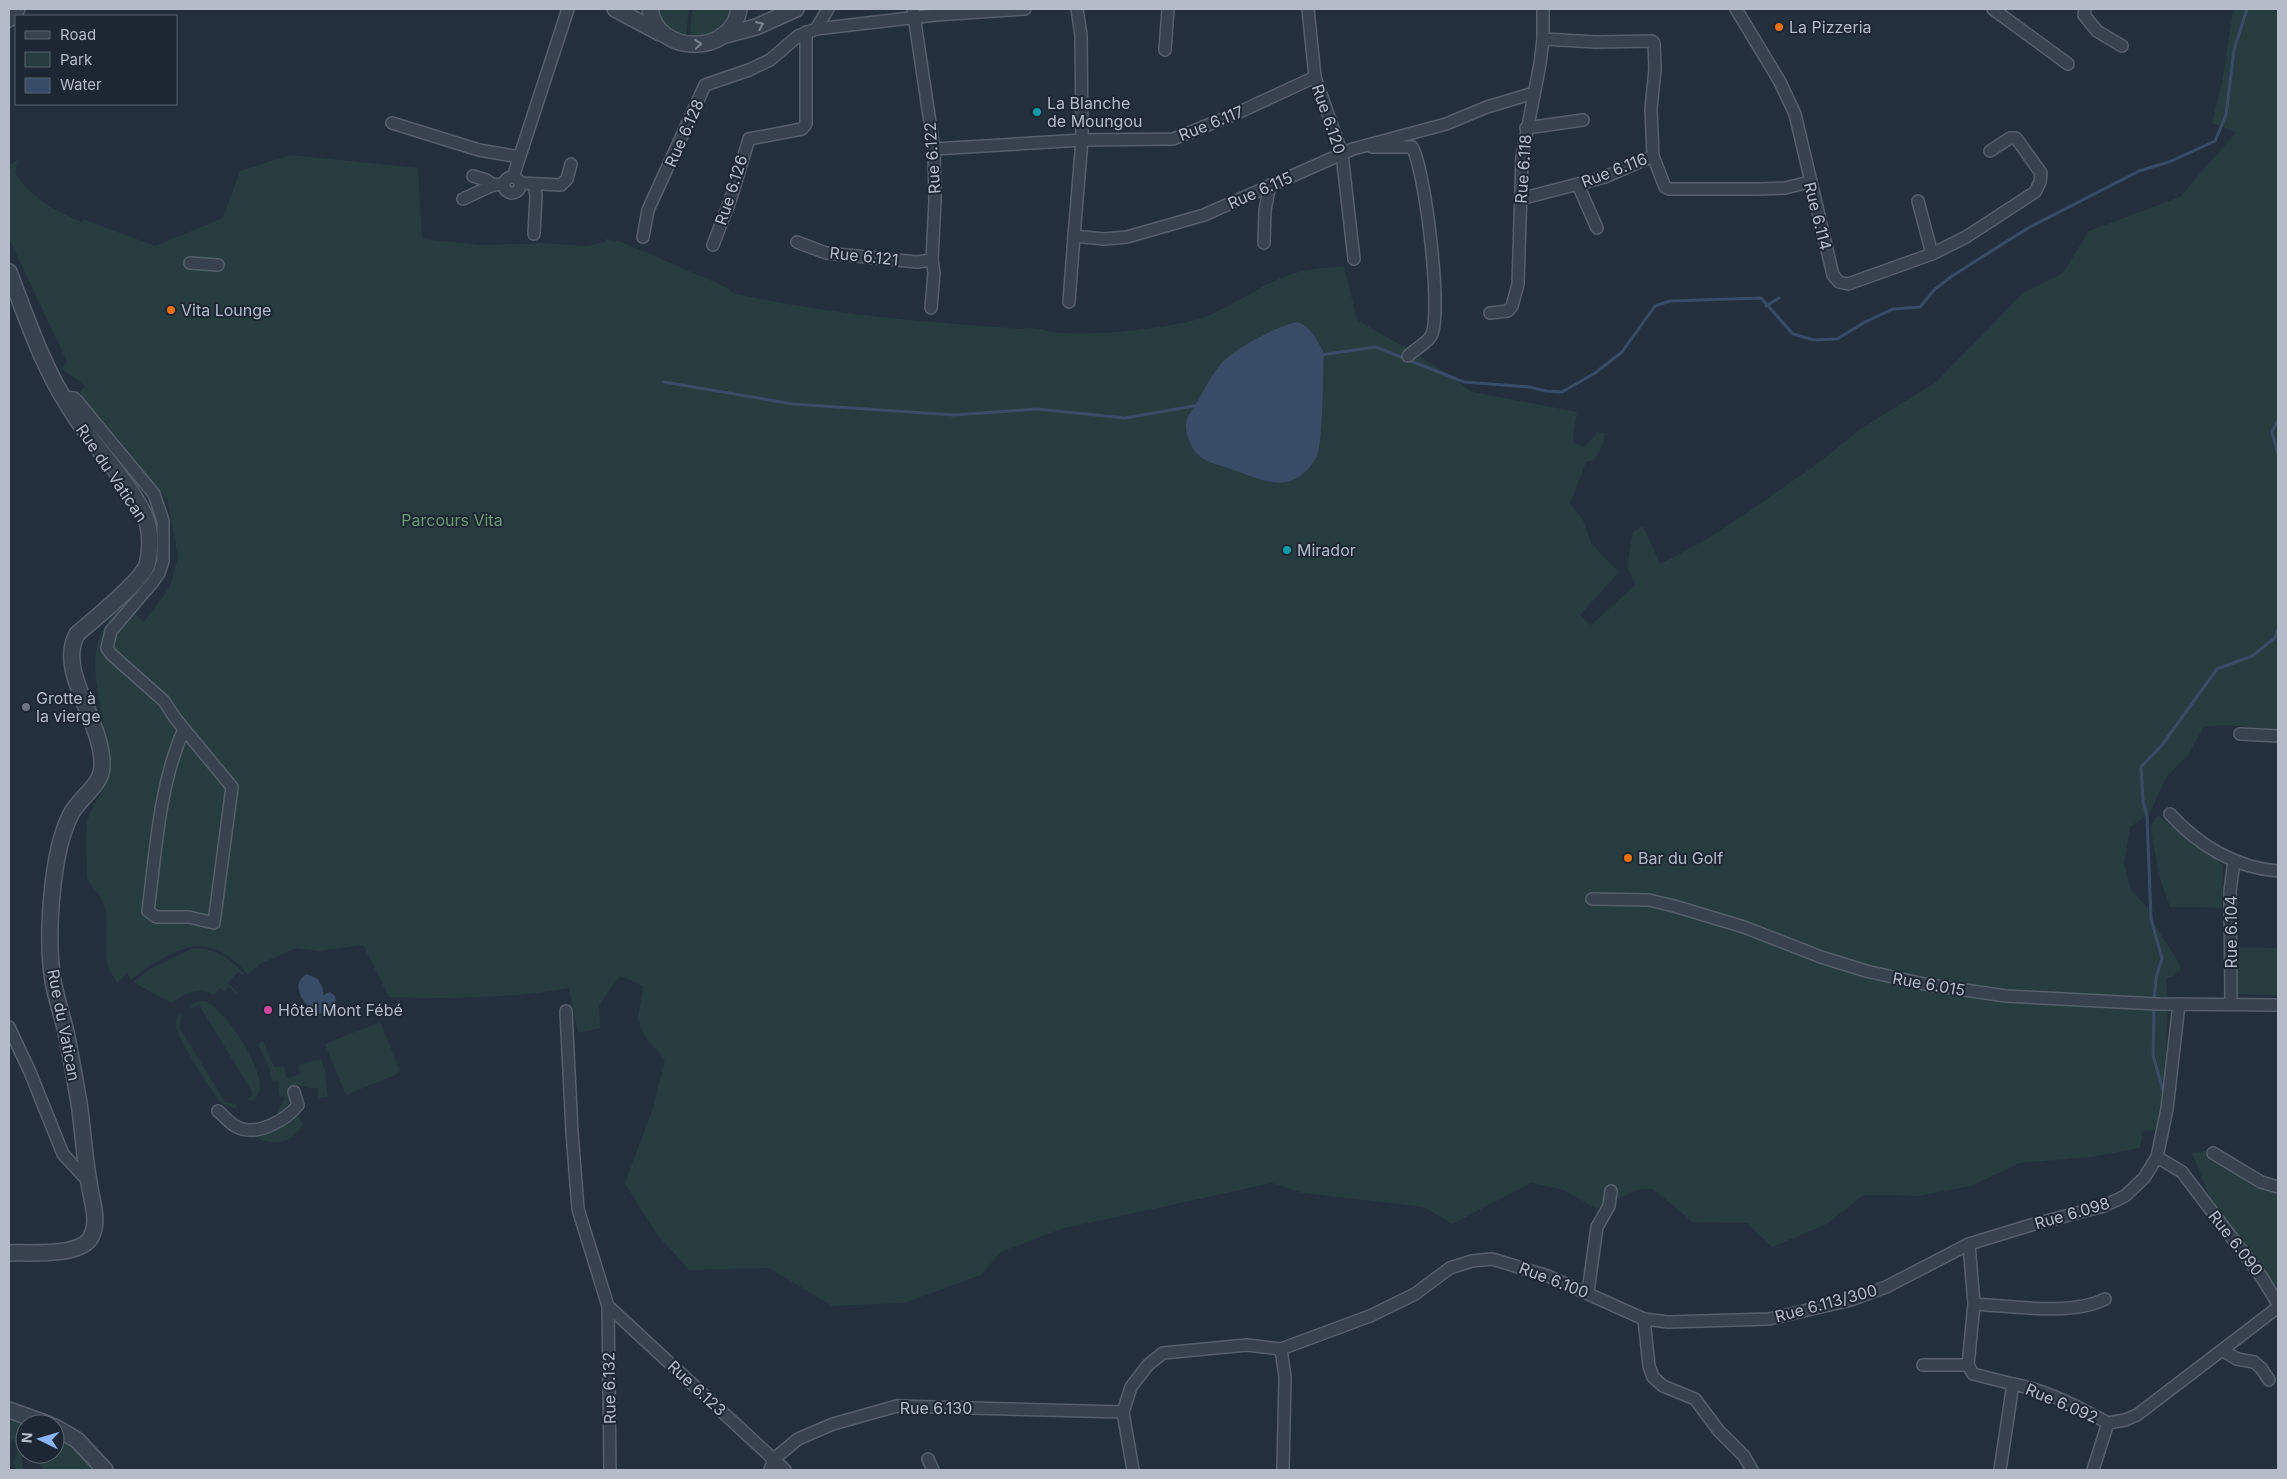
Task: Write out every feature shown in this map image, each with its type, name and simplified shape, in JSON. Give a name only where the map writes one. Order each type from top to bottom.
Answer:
[{"type":"street","points":[[9,19],[17,9]]},
{"type":"street","points":[[517,180],[519,157],[532,124],[568,9]]},
{"type":"street","points":[[615,9],[688,45],[712,42],[722,36],[732,26],[739,9]]},
{"type":"street","points":[[650,9],[656,25],[666,35]]},
{"type":"street","points":[[722,36],[756,27],[796,9]]},
{"type":"street","name":"Rue 6.128","points":[[643,237],[648,210],[705,85],[743,72],[770,60],[811,30],[828,9]]},
{"type":"street","points":[[811,30],[912,14],[1025,9]]},
{"type":"street","points":[[1069,302],[1082,140],[1081,35],[1077,9]]},
{"type":"street","points":[[1165,50],[1168,9]]},
{"type":"street","name":"Rue 6.120","points":[[1308,9],[1315,77],[1342,154],[1354,259]]},
{"type":"street","name":"Rue 6.118","points":[[1490,313],[1508,310],[1512,306],[1518,284],[1520,199],[1526,128],[1543,39],[1543,9]]},
{"type":"street","points":[[1993,9],[2068,64]]},
{"type":"street","points":[[2085,9],[2084,14],[2098,30],[2122,46]]},
{"type":"street","name":"Rue 6.114","points":[[1738,10],[1780,82],[1795,114],[1832,275],[1839,282],[1848,284],[1932,254],[1966,237],[2035,192],[2041,173],[2016,138],[2010,138],[1990,151]]},
{"type":"street","name":"Rue 6.122","points":[[912,14],[934,149],[935,201],[932,260],[934,273],[931,308]]},
{"type":"street","name":"Rue 6.126","points":[[713,245],[731,198],[748,139],[802,129],[806,124],[811,30]]},
{"type":"street","name":"Rue 6.116","points":[[1520,199],[1606,177],[1653,156],[1651,109],[1656,49],[1652,41],[1596,42],[1543,39]]},
{"type":"street","name":"Rue 6.117","points":[[934,149],[1082,140],[1173,139],[1233,115],[1315,77]]},
{"type":"street","name":"Rue 6.115","points":[[1074,236],[1127,237],[1204,215],[1342,154],[1368,147],[1378,141],[1446,124],[1487,107],[1534,94]]},
{"type":"street","points":[[1526,128],[1583,120]]},
{"type":"street","points":[[392,123],[479,150],[519,157]]},
{"type":"street","points":[[1368,147],[1412,147],[1416,154],[1424,196],[1437,305],[1431,336],[1408,356]]},
{"type":"street","points":[[1653,156],[1665,187],[1669,189],[1785,188],[1810,182]]},
{"type":"street","points":[[463,199],[498,185],[506,178],[534,184],[561,185],[567,179],[571,164]]},
{"type":"street","points":[[473,176],[498,185]]},
{"type":"street","points":[[534,184],[536,195],[534,234]]},
{"type":"street","points":[[1264,243],[1265,210],[1270,185]]},
{"type":"street","points":[[1578,185],[1597,228]]},
{"type":"street","points":[[1918,201],[1932,254]]},
{"type":"street","name":"Rue 6.121","points":[[797,242],[826,253],[917,262],[932,260]]},
{"type":"street","points":[[190,264],[218,265]]},
{"type":"street","name":"Rue du Vatican","points":[[9,272],[44,360],[63,397],[138,506],[149,528],[150,542],[149,557],[141,576],[77,634],[72,644],[71,653],[72,670],[100,739],[102,768],[99,779],[72,812],[62,834],[57,852],[51,918],[51,944],[53,980],[78,1102],[88,1181],[95,1212],[95,1226],[88,1242],[69,1250],[9,1253]]},
{"type":"street","points":[[63,397],[74,398],[78,402],[154,494],[159,506],[165,546],[159,573],[111,631],[107,648],[111,654],[164,701],[184,729],[232,786],[214,924],[189,917],[156,916],[148,911],[161,808],[172,756],[184,729]]},
{"type":"street","points":[[2240,734],[2278,736]]},
{"type":"street","points":[[2170,814],[2182,828],[2220,855],[2246,866],[2278,871]]},
{"type":"street","name":"Rue 6.104","points":[[2231,1004],[2230,891],[2234,861]]},
{"type":"street","name":"Rue 6.015","points":[[1592,899],[1636,899],[1674,906],[1744,927],[1857,969],[1924,984],[2006,996],[2157,1004],[2278,1005]]},
{"type":"street","points":[[2157,1157],[2167,1109],[2179,1004]]},
{"type":"street","points":[[566,1011],[578,1209],[608,1306]]},
{"type":"street","points":[[9,1027],[30,1072],[63,1154],[88,1181]]},
{"type":"street","points":[[218,1112],[237,1127],[251,1130],[276,1123],[289,1116],[298,1105],[294,1092]]},
{"type":"street","points":[[2213,1153],[2261,1182],[2278,1187]]},
{"type":"street","name":"Rue 6.098","points":[[1969,1244],[2104,1206],[2125,1196],[2144,1178],[2157,1157]]},
{"type":"street","name":"Rue 6.090","points":[[2108,1423],[2125,1420],[2137,1415],[2277,1308],[2276,1300],[2262,1276],[2182,1172],[2157,1157]]},
{"type":"street","points":[[1588,1292],[1598,1227],[1609,1206],[1611,1191]]},
{"type":"street","points":[[1969,1244],[1974,1304],[1968,1365],[1973,1374],[2013,1384]]},
{"type":"street","name":"Rue 6.113/300","points":[[1644,1319],[1668,1322],[1769,1319],[1808,1312],[1886,1287],[1969,1244]]},
{"type":"street","name":"Rue 6.100","points":[[1281,1349],[1370,1316],[1415,1294],[1450,1268],[1472,1261],[1492,1259],[1548,1276],[1588,1292],[1644,1319]]},
{"type":"street","points":[[1974,1304],[2073,1308],[2096,1304],[2105,1299]]},
{"type":"street","name":"Rue 6.123","points":[[608,1306],[785,1470]]},
{"type":"street","name":"Rue 6.132","points":[[608,1306],[610,1470]]},
{"type":"street","points":[[1644,1319],[1649,1366],[1653,1376],[1663,1386],[1694,1399],[1719,1431],[1744,1456],[1752,1470]]},
{"type":"street","points":[[1133,1470],[1123,1412],[1131,1387],[1148,1365],[1163,1353],[1246,1344],[1281,1349],[1285,1377],[1283,1470]]},
{"type":"street","points":[[2222,1350],[2237,1359],[2254,1362],[2261,1368],[2269,1380]]},
{"type":"street","points":[[1923,1365],[1968,1365]]},
{"type":"street","name":"Rue 6.092","points":[[2000,1470],[2013,1384],[2029,1387],[2080,1408],[2108,1423]]},
{"type":"street","name":"Rue 6.130","points":[[774,1459],[798,1439],[833,1424],[897,1406],[1123,1412]]},
{"type":"street","points":[[2092,1470],[2108,1423]]},
{"type":"street","points":[[65,1433],[77,1440],[105,1470]]},
{"type":"street","points":[[770,1470],[774,1459]]},
{"type":"street","points":[[928,1459],[933,1470]]},
{"type":"green space","points":[[656,9],[689,9],[686,37],[667,27]]},
{"type":"green space","points":[[692,9],[731,9],[724,22],[715,30],[704,35],[690,37]]},
{"type":"green space","name":"Parcours Vita","points":[[2233,9],[2278,9],[2278,730],[2225,725],[2203,728],[2189,754],[2165,779],[2150,813],[2130,827],[2124,863],[2131,890],[2149,909],[2151,919],[2179,963],[2180,970],[2174,976],[2166,978],[2168,1003],[2163,1111],[2156,1130],[2143,1131],[2140,1148],[2092,1157],[2020,1163],[1971,1186],[1918,1196],[1863,1195],[1827,1224],[1772,1247],[1747,1223],[1693,1222],[1653,1189],[1636,1190],[1597,1209],[1564,1190],[1532,1183],[1452,1224],[1424,1207],[1303,1193],[1272,1183],[1061,1229],[1001,1252],[981,1275],[904,1303],[832,1306],[769,1268],[689,1270],[655,1232],[625,1183],[652,1111],[665,1060],[644,1036],[638,1019],[643,986],[620,976],[599,1005],[600,1028],[578,1033],[569,988],[547,992],[479,997],[389,997],[363,945],[319,951],[296,948],[260,964],[248,975],[225,954],[204,946],[180,950],[144,970],[131,980],[127,973],[117,983],[108,966],[104,904],[88,880],[87,870],[87,823],[106,782],[109,767],[108,746],[96,680],[95,659],[99,639],[109,621],[126,605],[144,622],[170,587],[178,557],[168,501],[105,422],[78,396],[85,386],[61,368],[67,362],[9,238],[9,165],[18,160],[15,174],[38,198],[52,208],[82,222],[83,219],[155,246],[223,218],[240,171],[290,155],[418,168],[422,239],[482,245],[544,243],[587,246],[605,242],[606,239],[622,242],[726,287],[733,293],[768,301],[876,317],[949,324],[1022,329],[1033,328],[1056,333],[1125,331],[1188,322],[1217,312],[1284,277],[1299,272],[1344,266],[1357,320],[1420,356],[1473,392],[1577,412],[1574,443],[1585,447],[1597,432],[1605,433],[1602,447],[1594,460],[1586,462],[1570,504],[1583,520],[1591,543],[1619,572],[1580,615],[1591,625],[1635,585],[1627,566],[1633,532],[1643,526],[1660,564],[1704,541],[1817,464],[1862,428],[1936,382],[2022,294],[2063,273],[2089,231],[2180,197],[2236,132],[2212,123],[2222,83]]},
{"type":"green space","points":[[2158,816],[2209,852],[2223,866],[2222,908],[2170,907],[2160,879],[2150,826]]},
{"type":"green space","points":[[2231,947],[2278,948],[2278,995],[2231,994]]},
{"type":"green space","points":[[194,948],[209,950],[224,956],[241,971],[246,977],[238,972],[228,983],[237,994],[229,987],[224,991],[220,988],[214,995],[197,991],[182,996],[171,1003],[133,982],[150,969]]},
{"type":"green space","points":[[205,1001],[213,1006],[232,1026],[249,1053],[259,1078],[260,1088],[257,1096],[252,1101],[247,1100],[253,1093],[199,1005],[191,1008],[189,1006],[196,1002]]},
{"type":"green space","points":[[180,1013],[182,1016],[179,1027],[225,1102],[236,1104],[237,1108],[223,1104],[218,1099],[197,1067],[176,1027],[176,1020]]},
{"type":"green space","points":[[380,1022],[400,1070],[395,1075],[346,1095],[325,1044]]},
{"type":"green space","points":[[263,1041],[274,1067],[284,1066],[287,1078],[300,1074],[299,1065],[321,1059],[325,1071],[328,1097],[319,1098],[318,1088],[303,1086],[289,1091],[289,1102],[282,1116],[277,1113],[285,1098],[279,1095],[278,1080],[272,1081],[268,1065],[258,1044]]},
{"type":"green space","points":[[293,1117],[299,1117],[303,1125],[298,1132],[286,1140],[279,1142],[265,1141],[251,1134],[266,1133]]},
{"type":"green space","points":[[2209,1150],[2246,1173],[2278,1181],[2278,1302],[2219,1221],[2192,1153]]},
{"type":"green space","points":[[9,1421],[15,1422],[15,1445],[14,1441],[9,1438]]},
{"type":"green space","points":[[65,1440],[72,1443],[76,1453],[93,1470],[44,1470],[39,1464],[65,1464]]},
{"type":"green space","points":[[15,1458],[15,1464],[23,1464],[23,1470],[17,1470],[13,1463]]},
{"type":"water","points":[[1297,322],[1310,330],[1324,353],[1322,423],[1319,449],[1309,468],[1300,476],[1290,481],[1269,482],[1202,458],[1192,448],[1186,429],[1186,421],[1215,371],[1226,359],[1245,345],[1278,328]]},
{"type":"water","points":[[307,974],[318,979],[323,989],[323,995],[330,992],[335,996],[336,1003],[331,1012],[317,1014],[300,995],[299,983],[301,978]]},
{"type":"waterway","points":[[1320,355],[1376,347],[1464,382],[1529,387],[1562,392],[1595,373],[1622,352],[1655,306],[1670,301],[1761,298],[1793,334],[1814,340],[1837,339],[1865,322],[1893,309],[1920,307],[1934,290],[1952,276],[2028,228],[2139,171],[2169,162],[2215,141],[2226,115],[2234,50],[2247,9]]},
{"type":"waterway","points":[[1766,306],[1779,298]]},
{"type":"waterway","points":[[664,382],[793,404],[954,415],[1037,409],[1125,418],[1199,405]]},
{"type":"waterway","points":[[2278,420],[2272,432],[2278,454]]},
{"type":"waterway","points":[[2154,1001],[2156,978],[2162,958],[2151,919],[2147,816],[2143,801],[2141,767],[2162,745],[2217,669],[2252,656],[2275,638],[2278,629]]},
{"type":"waterway","points":[[2154,1007],[2153,1055],[2164,1094]]},
{"type":"place","name":"La Pizzeria","points":[[1779,27]]},
{"type":"place","name":"La Blanche de Moungou","points":[[1037,112]]},
{"type":"place","name":"Vita Lounge","points":[[171,310]]},
{"type":"place","name":"Mirador","points":[[1287,550]]},
{"type":"place","name":"Grotte à la vierge","points":[[26,707]]},
{"type":"place","name":"Bar du Golf","points":[[1628,858]]},
{"type":"place","name":"Hôtel Mont Fébé","points":[[268,1010]]}]
